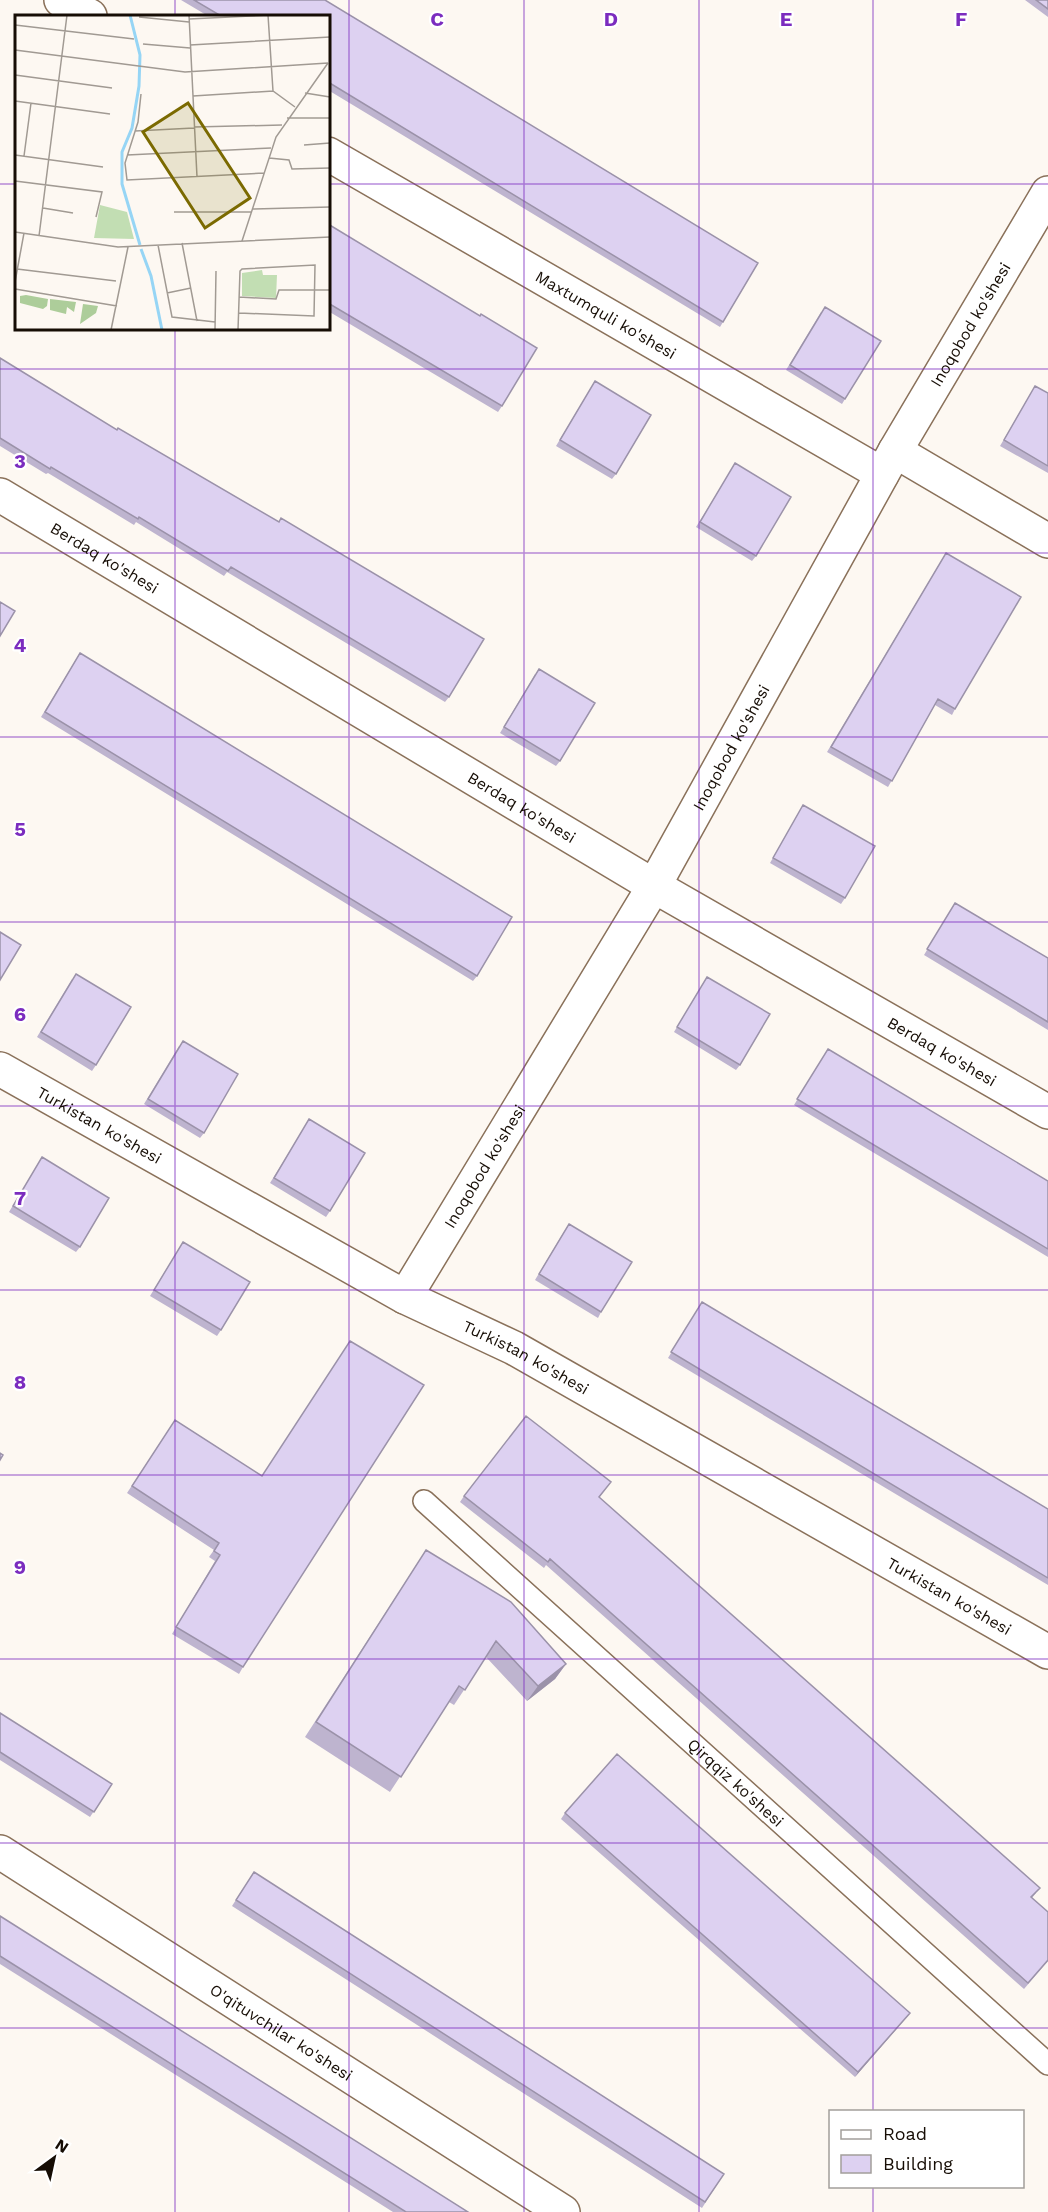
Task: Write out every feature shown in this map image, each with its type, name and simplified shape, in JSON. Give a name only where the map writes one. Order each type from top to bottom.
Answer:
[{"type":"street","points":[[61,0],[88,15]]},
{"type":"street","name":"Maxtumquli ko'shesi","points":[[330,155],[888,462],[1048,541]]},
{"type":"street","name":"Inoqobod ko'shesi","points":[[405,1297],[654,886],[888,462],[1048,193]]},
{"type":"street","name":"Berdaq ko'shesi","points":[[0,495],[654,886],[1048,1112]]},
{"type":"street","name":"Turkistan ko'shesi","points":[[0,1069],[405,1297],[514,1348],[1048,1652]]},
{"type":"street","name":"O'qituvchilar ko'shesi","points":[[0,1852],[563,2212]]},
{"type":"lane","name":"Qirqqiz ko'shesi","points":[[424,1501],[1048,2064]]},
{"type":"building","points":[[194,0],[325,0],[758,263],[723,322],[330,83],[330,15],[219,15]]},
{"type":"building","points":[[1036,0],[1048,0],[1048,9]]},
{"type":"building","points":[[330,225],[537,348],[502,406],[330,304]]},
{"type":"building","points":[[825,307],[881,341],[845,399],[790,365]]},
{"type":"building","points":[[0,358],[117,430],[118,428],[279,522],[281,518],[484,639],[449,697],[231,567],[228,571],[0,438]]},
{"type":"building","points":[[595,381],[651,415],[616,474],[560,440]]},
{"type":"building","points":[[1035,386],[1048,393],[1048,466],[1004,440]]},
{"type":"building","points":[[735,463],[791,497],[756,556],[700,522]]},
{"type":"building","points":[[946,553],[1021,597],[955,709],[938,699],[892,781],[831,747]]},
{"type":"building","points":[[0,602],[15,611],[0,636]]},
{"type":"building","points":[[80,653],[512,917],[477,976],[45,712]]},
{"type":"building","points":[[539,669],[595,703],[560,761],[504,727]]},
{"type":"building","points":[[803,805],[875,846],[845,898],[773,858]]},
{"type":"building","points":[[955,903],[1048,958],[1048,1022],[927,949]]},
{"type":"building","points":[[0,932],[21,945],[0,980]]},
{"type":"building","points":[[76,974],[131,1007],[96,1065],[41,1032]]},
{"type":"building","points":[[707,977],[770,1014],[740,1065],[677,1027]]},
{"type":"building","points":[[183,1041],[238,1074],[204,1133],[148,1099]]},
{"type":"building","points":[[828,1049],[1048,1181],[1048,1249],[797,1099]]},
{"type":"building","points":[[309,1119],[365,1153],[330,1211],[274,1178]]},
{"type":"building","points":[[42,1157],[109,1198],[80,1247],[13,1206]]},
{"type":"building","points":[[569,1224],[632,1262],[601,1312],[539,1274]]},
{"type":"building","points":[[183,1242],[250,1282],[221,1330],[154,1290]]},
{"type":"building","points":[[702,1302],[1048,1509],[1048,1578],[671,1352]]},
{"type":"building","points":[[350,1341],[424,1385],[243,1667],[176,1627],[220,1555],[214,1551],[219,1543],[132,1486],[175,1420],[262,1476]]},
{"type":"building","points":[[526,1416],[611,1482],[599,1497],[1040,1888],[1031,1897],[1048,1912],[1048,1960],[1028,1983],[550,1559],[548,1562],[464,1496]]},
{"type":"building","points":[[426,1550],[511,1602],[566,1664],[538,1686],[496,1641],[465,1690],[459,1686],[401,1777],[316,1722]]},
{"type":"building","points":[[0,1713],[112,1784],[94,1812],[0,1752]]},
{"type":"building","points":[[617,1754],[910,2013],[858,2072],[565,1813]]},
{"type":"building","points":[[254,1872],[724,2174],[705,2202],[236,1900]]},
{"type":"building","points":[[0,1916],[468,2212],[406,2212],[0,1956]]}]
